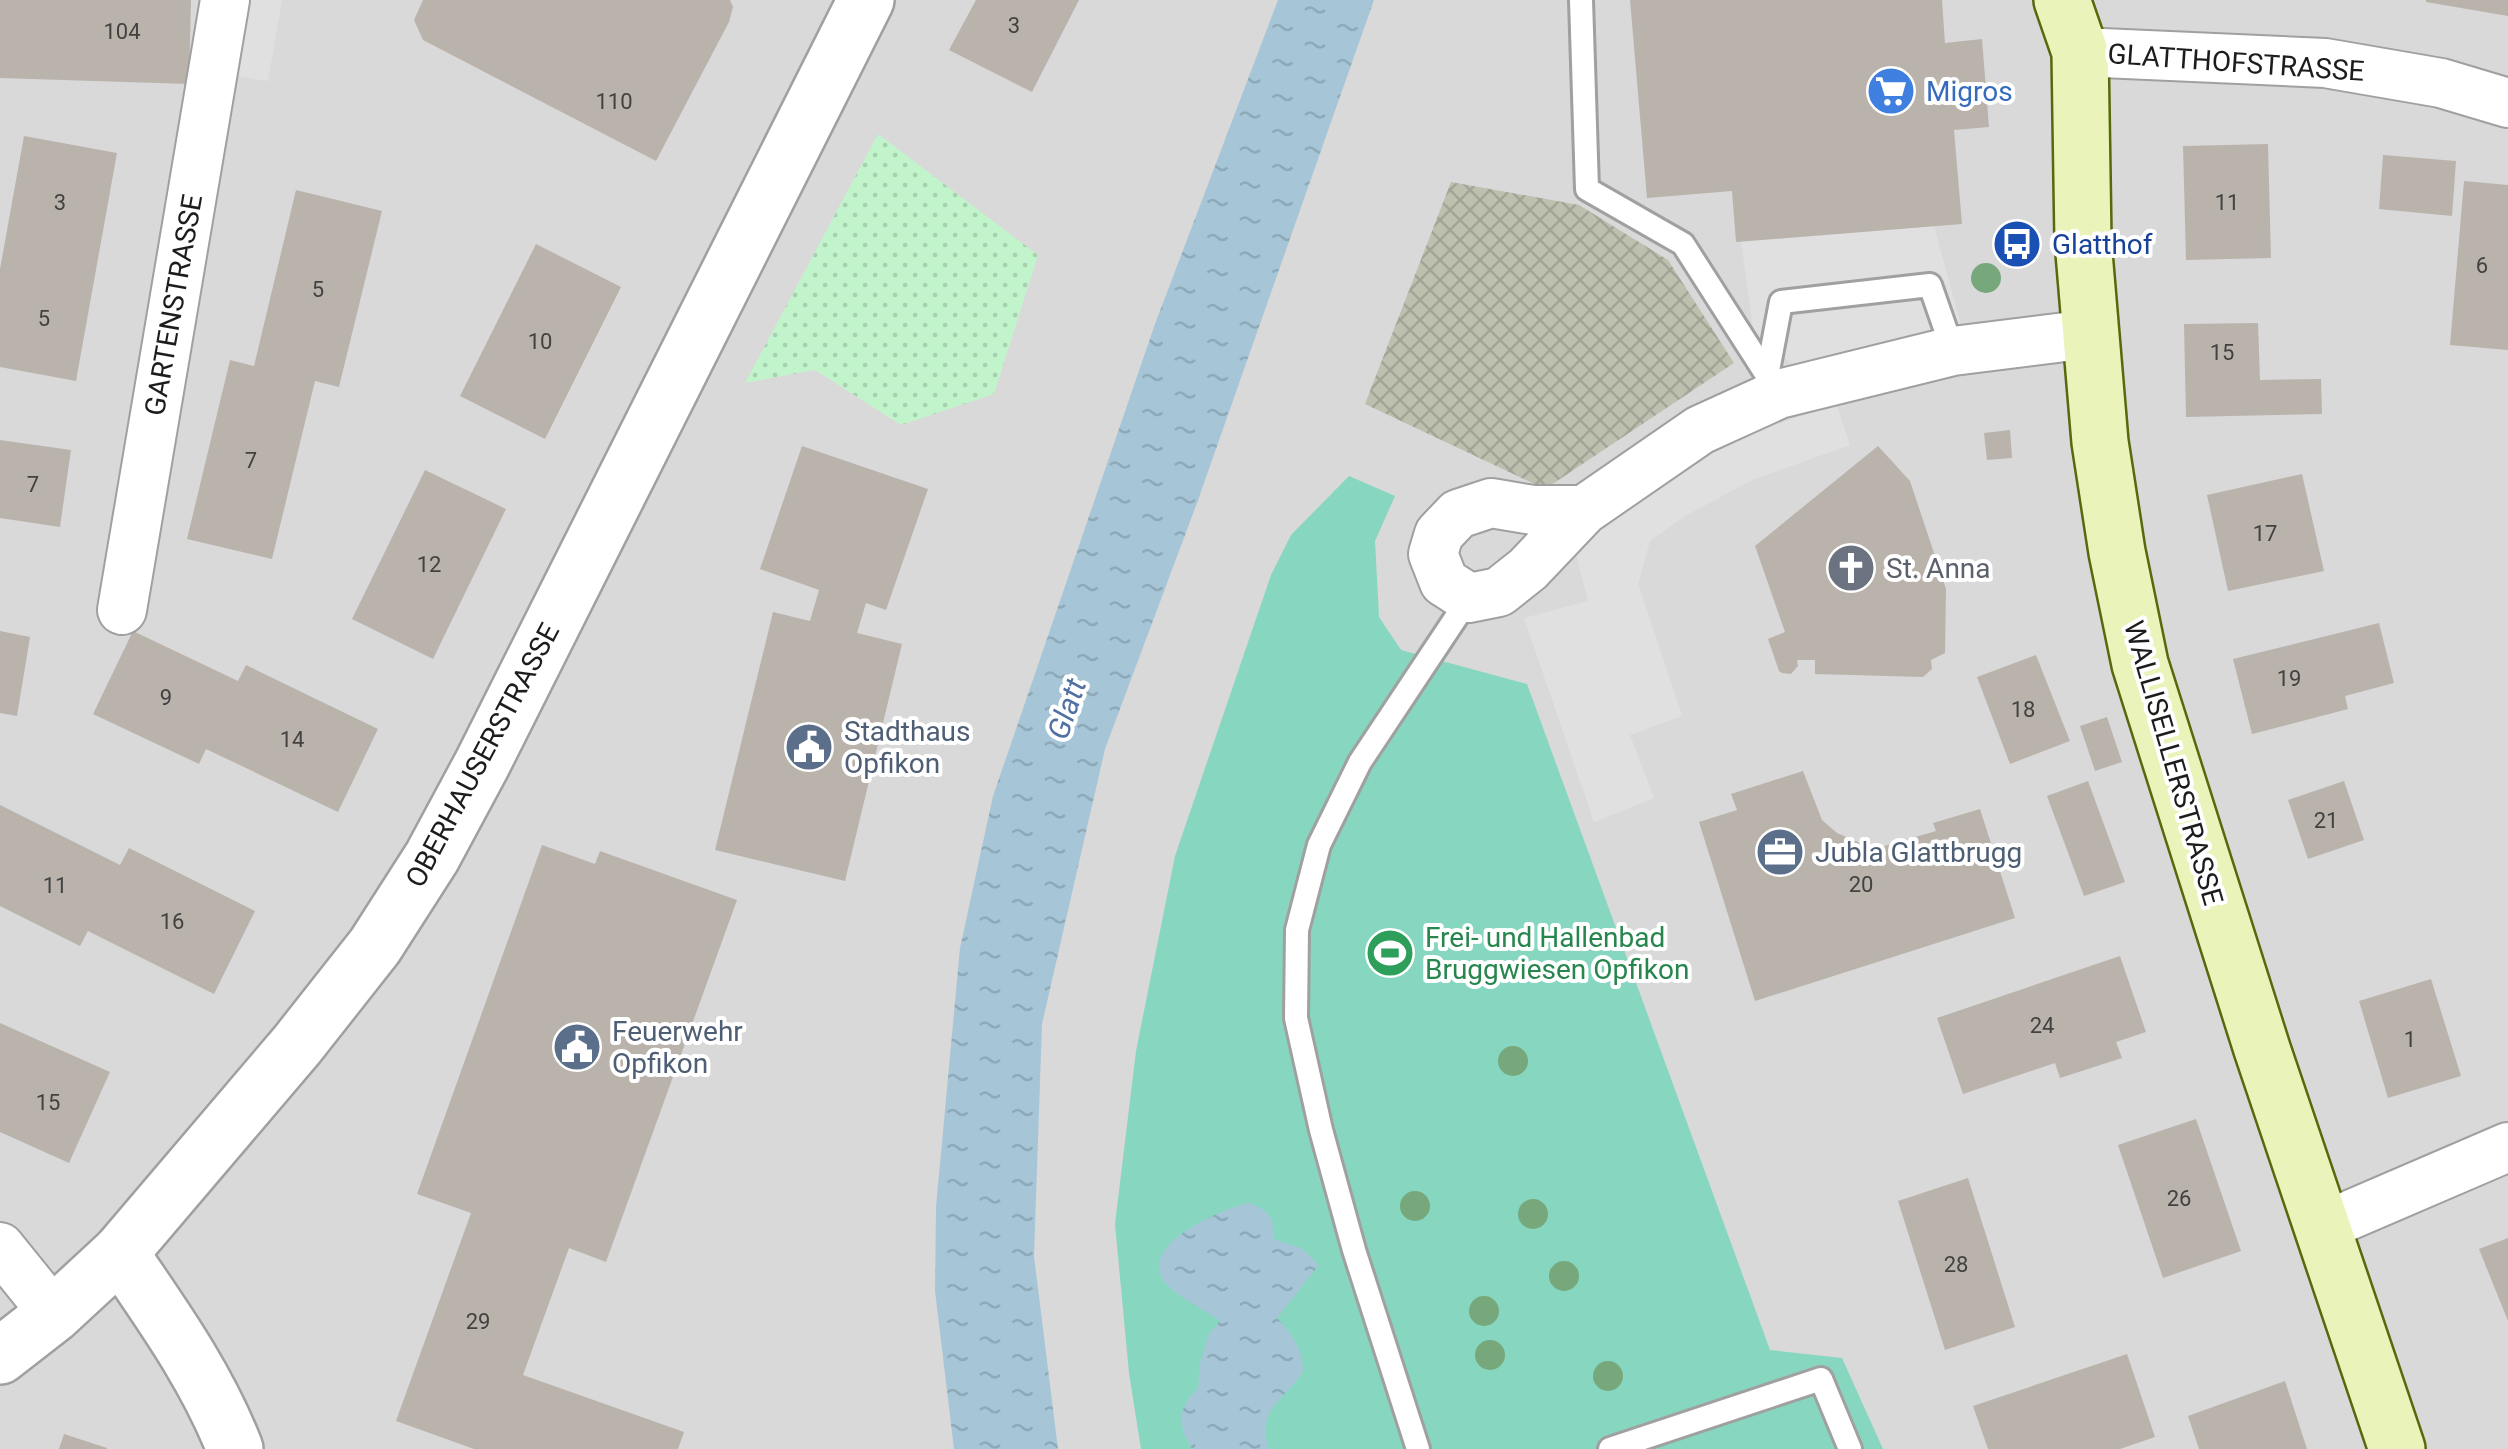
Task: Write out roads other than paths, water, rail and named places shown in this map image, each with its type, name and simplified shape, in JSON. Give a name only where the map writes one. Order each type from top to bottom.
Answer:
[{"type":"main road","name":"WALLISELLERSTRASSE","points":[[2062,0],[2080,52],[2083,240],[2100,442],[2140,664],[2256,1033],[2397,1449]]},
{"type":"main road","name":"WALLISELLERSTRASSE","points":[[2080,52],[2101,0]]},
{"type":"street","name":"GARTENSTRASSE","points":[[122,610],[225,0]]},
{"type":"street","name":"OBERHAUSERSTRASSE","points":[[0,1356],[54,1314],[120,1253],[375,946],[432,857],[669,396],[866,0]]},
{"type":"street","name":"GLATTHOFSTRASSE","points":[[2080,52],[2325,64],[2441,83],[2508,103]]},
{"type":"street","points":[[1584,510],[1532,510],[1490,503],[1458,514],[1439,534],[1433,554],[1444,582],[1469,598],[1499,592],[1528,569],[1584,510],[1773,385],[1952,351],[2089,334]]},
{"type":"street","points":[[2322,1227],[2508,1147]]},
{"type":"street","points":[[0,1247],[54,1314]]},
{"type":"street","points":[[120,1253],[208,1387],[235,1449]]},
{"type":"lane","points":[[1581,0],[1588,189],[1683,244],[1773,385]]},
{"type":"lane","points":[[1773,385],[1781,302],[1930,285],[1952,351]]},
{"type":"lane","points":[[1418,1449],[1354,1250],[1321,1130],[1296,1018],[1297,930],[1319,845],[1360,762],[1469,598]]},
{"type":"lane","points":[[1610,1449],[1821,1379],[1850,1449]]},
{"type":"water","name":"Glatt","points":[[1278,0],[1374,0],[1197,503],[1105,749],[1042,1024],[1034,1256],[1058,1449],[954,1449],[935,1291],[936,1207],[960,948],[993,796],[1155,324]]},
{"type":"water","points":[[1249,1203],[1269,1216],[1273,1239],[1301,1248],[1319,1265],[1277,1318],[1296,1342],[1303,1372],[1269,1415],[1269,1449],[1192,1449],[1183,1432],[1181,1414],[1198,1388],[1209,1333],[1220,1321],[1167,1285],[1159,1271],[1161,1257],[1170,1244],[1202,1221]]},
{"type":"place","name":"Migros","points":[[1891,91]]},
{"type":"place","name":"Glatthof","points":[[2017,244]]},
{"type":"place","name":"St. Anna","points":[[1851,568]]},
{"type":"place","name":"Stadthaus Opfikon","points":[[809,747]]},
{"type":"place","name":"Jubla Glattbrugg","points":[[1780,852]]},
{"type":"place","name":"Frei- und Hallenbad Bruggwiesen Opfikon","points":[[1390,953]]},
{"type":"place","name":"Feuerwehr Opfikon","points":[[577,1047]]}]
